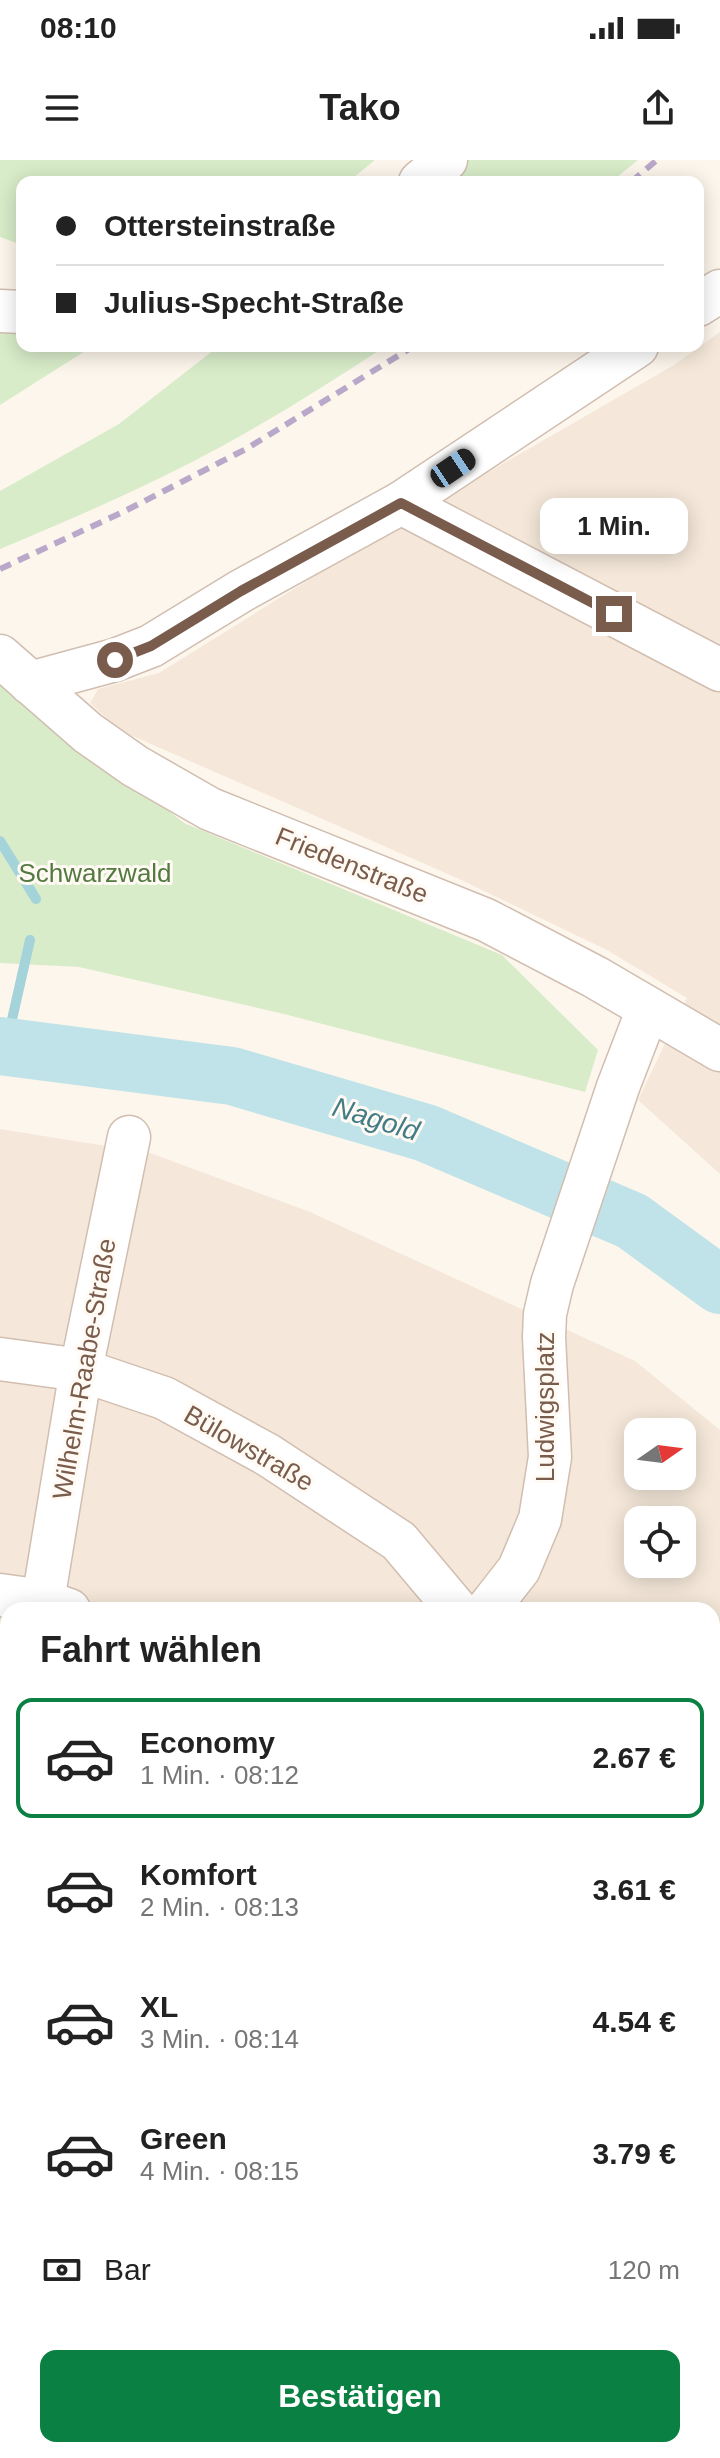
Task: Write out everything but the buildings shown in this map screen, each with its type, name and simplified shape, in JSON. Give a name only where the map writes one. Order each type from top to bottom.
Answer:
[{"type":"street","points":[[427,176],[446,160]]},
{"type":"street","points":[[15,670],[115,660],[151,646],[241,591],[401,503],[628,352]]},
{"type":"street","points":[[401,503],[720,670]]},
{"type":"street","name":"Friedenstraße","points":[[15,670],[88,733],[135,766],[210,809],[486,920],[595,977],[720,1050]]},
{"type":"street","name":"Ludwigsplatz","points":[[493,1602],[519,1569],[540,1519],[550,1457],[545,1314],[552,1284],[618,1087],[648,1009]]},
{"type":"street","name":"Wilhelm-Raabe-Straße","points":[[56,1602],[81,1370],[129,1137]]},
{"type":"street","name":"Bülowstraße","points":[[0,1359],[81,1370],[164,1398],[268,1455],[399,1541],[450,1602]]},
{"type":"street","points":[[0,1595],[39,1602]]},
{"type":"shaded area","points":[[720,332],[720,1174],[638,1100],[687,998],[607,950],[457,878],[119,730],[90,703],[98,689],[159,673],[400,523],[692,352],[704,352],[704,343]]},
{"type":"shaded area","points":[[0,1129],[150,1153],[310,1212],[635,1361],[720,1430],[720,1602],[0,1602]]},
{"type":"green space","points":[[0,160],[375,160],[355,176],[16,176],[16,243],[0,237]]},
{"type":"green space","points":[[428,160],[638,160],[618,176],[410,176]]},
{"type":"green space","points":[[16,329],[16,352],[84,352],[0,405],[0,330]]},
{"type":"green space","points":[[211,352],[377,352],[290,407],[190,463],[0,549],[0,491],[119,424]]},
{"type":"green space","name":"Schwarzwald","points":[[0,675],[184,823],[502,955],[598,1050],[585,1092],[284,1014],[79,967],[0,963]]},
{"type":"waterway","points":[[0,841],[36,899]]},
{"type":"waterway","points":[[6,1046],[30,940]]},
{"type":"waterway","name":"Nagold","points":[[0,1046],[232,1076],[426,1133],[632,1221],[720,1285]]},
{"type":"railway","points":[[638,176],[657,160]]},
{"type":"railway","points":[[0,569],[123,512],[246,449],[404,352]]},
{"type":"route","points":[[115,660],[151,646],[241,591],[401,503],[614,614]]}]
